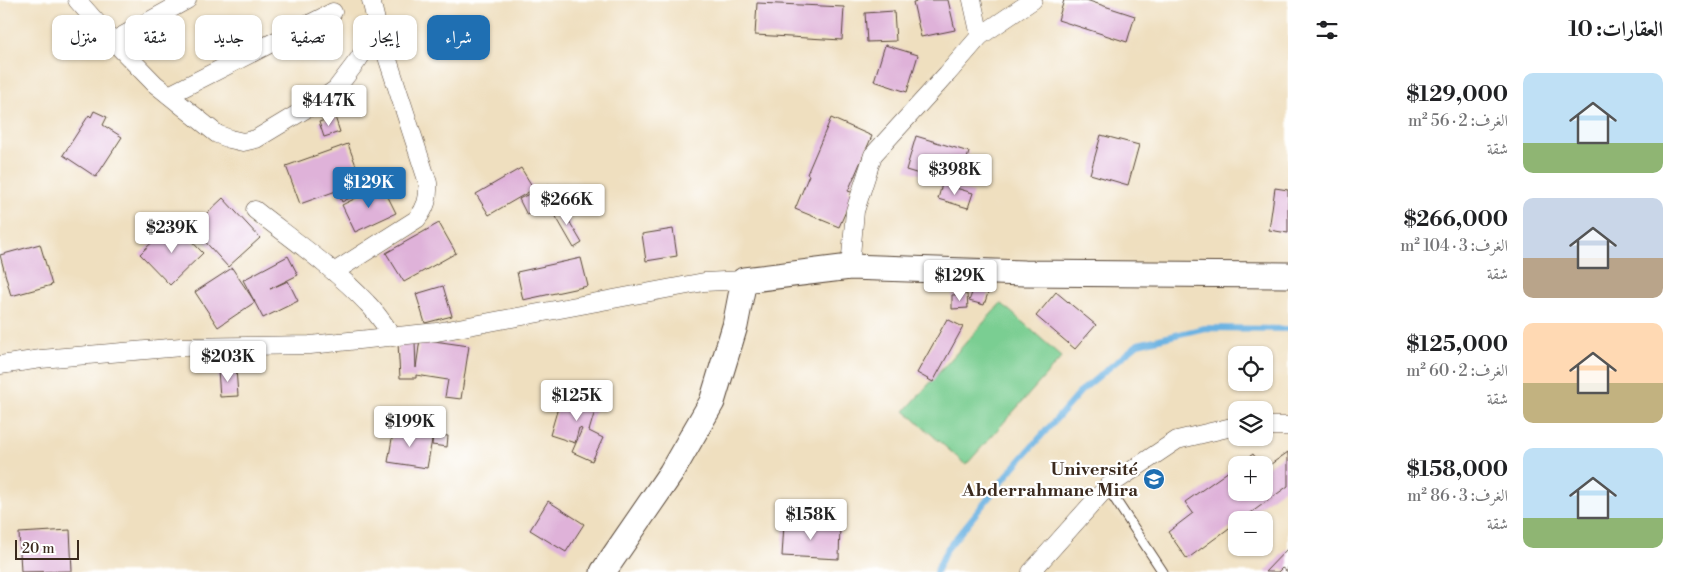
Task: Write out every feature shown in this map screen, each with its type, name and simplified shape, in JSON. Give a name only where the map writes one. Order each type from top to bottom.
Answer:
[{"type":"street","points":[[76,0],[90,15]]},
{"type":"street","points":[[115,40],[188,0]]},
{"type":"street","points":[[371,0],[375,15]]},
{"type":"street","points":[[972,0],[980,36]]},
{"type":"street","points":[[850,267],[856,211],[872,155],[948,74],[980,36],[1033,0]]},
{"type":"street","points":[[169,96],[333,12]]},
{"type":"street","points":[[115,43],[169,96],[217,134],[243,142],[256,140],[336,89],[358,60]]},
{"type":"street","points":[[334,272],[417,219],[427,203],[428,183],[388,60]]},
{"type":"street","points":[[255,210],[334,272],[369,305],[393,336]]},
{"type":"street","points":[[0,365],[41,359],[181,347],[310,345],[437,332],[704,282],[744,280],[850,267],[1024,272],[1288,275]]},
{"type":"street","points":[[602,572],[672,473],[712,402],[735,326],[744,280]]},
{"type":"street","points":[[1273,426],[1288,426]]},
{"type":"street","points":[[1031,572],[1107,487],[1177,440],[1228,428]]},
{"type":"lane","points":[[1107,487],[1163,572]]},
{"type":"green space","points":[[1001,303],[1062,357],[966,465],[905,411]]},
{"type":"building","points":[[921,0],[948,0],[955,30],[921,37],[913,2]]},
{"type":"building","points":[[1064,0],[1086,0],[1135,16],[1127,42],[1058,20]]},
{"type":"building","points":[[757,3],[844,7],[842,40],[755,35]]},
{"type":"building","points":[[894,11],[896,41],[867,42],[865,13]]},
{"type":"building","points":[[885,45],[918,55],[907,92],[874,81]]},
{"type":"building","points":[[94,111],[107,117],[103,125],[122,137],[96,177],[63,155],[89,115],[91,117]]},
{"type":"building","points":[[335,117],[340,132],[324,137],[319,122]]},
{"type":"building","points":[[831,118],[872,136],[848,191],[854,193],[839,227],[795,209],[809,175],[807,174]]},
{"type":"building","points":[[1101,135],[1139,145],[1128,185],[1090,174]]},
{"type":"building","points":[[916,136],[969,152],[959,186],[906,170]]},
{"type":"building","points":[[348,144],[365,190],[342,202],[338,193],[361,182],[300,204],[286,166]]},
{"type":"building","points":[[521,168],[534,189],[489,215],[476,194]]},
{"type":"building","points":[[549,184],[557,200],[527,215],[519,199]]},
{"type":"building","points":[[942,184],[973,193],[968,208],[938,199]]},
{"type":"building","points":[[382,185],[396,213],[355,232],[342,205]]},
{"type":"building","points":[[1275,188],[1288,190],[1288,233],[1269,230]]},
{"type":"building","points":[[223,198],[260,238],[228,267],[192,227]]},
{"type":"building","points":[[559,204],[582,243],[574,248],[551,208]]},
{"type":"building","points":[[173,222],[203,253],[170,285],[140,254]]},
{"type":"building","points":[[439,223],[456,253],[404,282],[386,253]]},
{"type":"building","points":[[673,229],[677,256],[646,261],[642,234]]},
{"type":"building","points":[[40,244],[52,285],[11,296],[0,255]]},
{"type":"building","points":[[288,256],[298,275],[270,289],[288,281],[298,301],[263,318],[243,280]]},
{"type":"building","points":[[581,258],[588,286],[523,300],[517,272]]},
{"type":"building","points":[[232,268],[255,302],[218,327],[195,292]]},
{"type":"building","points":[[976,282],[990,287],[984,305],[969,301]]},
{"type":"building","points":[[443,286],[452,316],[425,323],[416,294]]},
{"type":"building","points":[[1056,292],[1096,325],[1075,349],[1036,316]]},
{"type":"building","points":[[967,294],[968,308],[952,309],[952,295]]},
{"type":"building","points":[[947,319],[963,327],[933,382],[917,373]]},
{"type":"building","points":[[420,339],[469,346],[461,399],[445,397],[448,380],[416,375],[416,378],[400,378],[398,343],[415,342],[416,368]]},
{"type":"building","points":[[236,368],[238,396],[220,397],[218,370]]},
{"type":"building","points":[[564,387],[599,397],[589,431],[603,438],[592,461],[572,452],[582,429],[579,428],[575,443],[550,435]]},
{"type":"building","points":[[394,427],[433,434],[427,468],[388,462]]},
{"type":"building","points":[[433,434],[448,436],[447,447],[432,445]]},
{"type":"building","points":[[1288,452],[1288,486],[1273,497],[1273,463]]},
{"type":"building","points":[[1228,472],[1228,501],[1267,501],[1253,511],[1228,511],[1228,529],[1187,559],[1168,532],[1193,513],[1185,502]]},
{"type":"building","points":[[548,501],[584,524],[566,552],[530,530]]},
{"type":"building","points":[[784,524],[840,526],[839,559],[782,556]]},
{"type":"building","points":[[70,530],[72,571],[21,572],[19,533]]},
{"type":"building","points":[[1288,548],[1288,572],[1282,568],[1278,572],[1265,572]]},
{"type":"waterway","points":[[936,572],[947,549],[1013,468],[1081,391],[1138,344],[1205,328],[1288,329]]},
{"type":"place","name":"Université Abderrahmane Mira","points":[[1154,479]]}]
